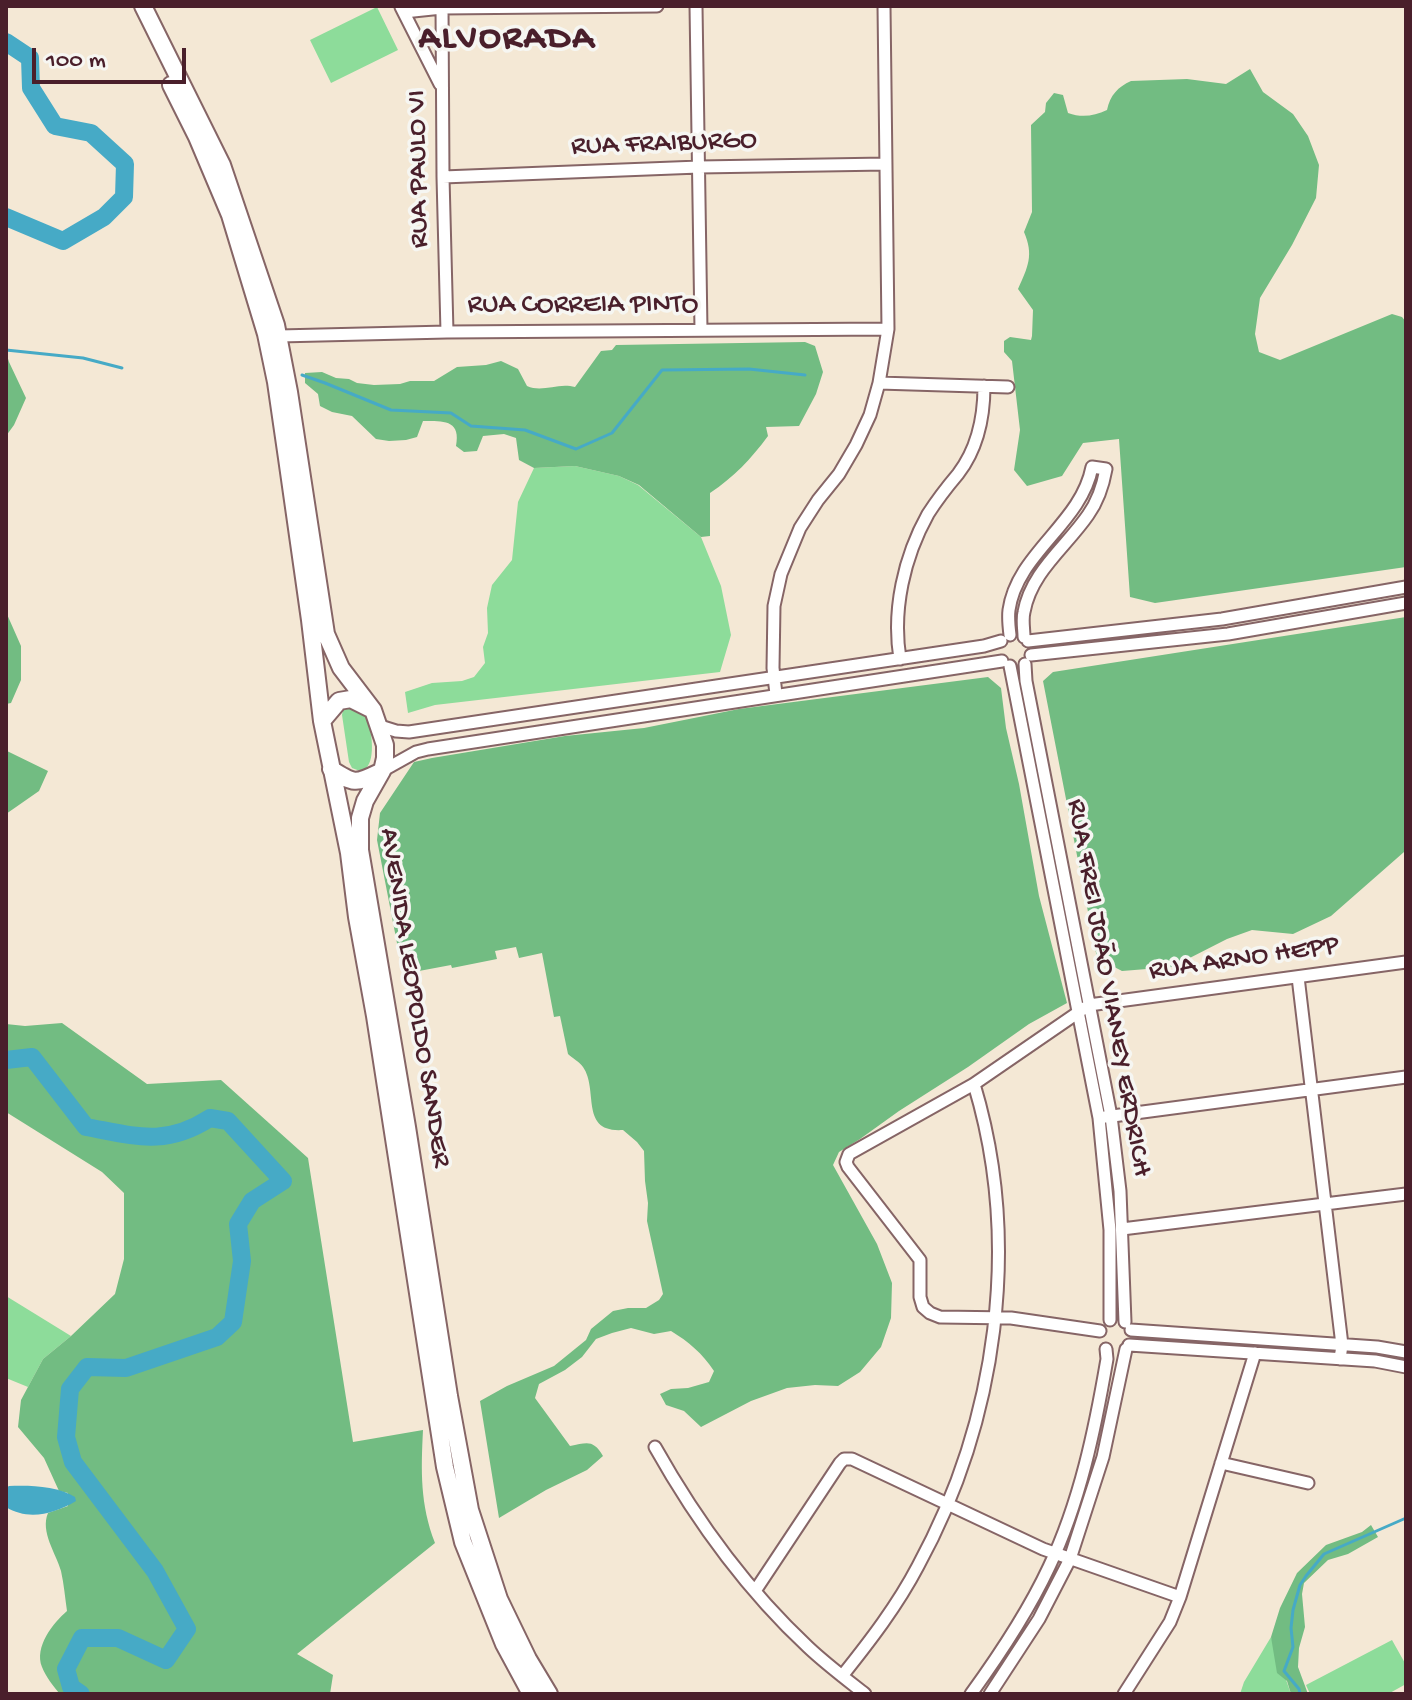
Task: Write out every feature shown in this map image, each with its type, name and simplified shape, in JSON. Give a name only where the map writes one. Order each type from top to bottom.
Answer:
[{"type":"highway","name":"AVENIDA LEOPOLDO SANDER","points":[[131,6],[197,137],[230,215],[266,334],[287,458],[322,721],[349,853],[445,1467],[463,1542],[504,1644],[531,1694]]},
{"type":"highway","name":"AVENIDA LEOPOLDO SANDER","points":[[143,6],[222,165],[250,242],[279,336],[326,634],[341,668],[373,710],[385,745],[382,771],[365,801],[360,818],[360,850],[461,1469],[470,1510],[499,1599],[549,1694]]},
{"type":"highway","points":[[322,721],[339,701],[351,699],[373,710]]},
{"type":"highway","points":[[331,769],[350,782],[382,771]]},
{"type":"street","points":[[443,89],[402,9],[657,6]]},
{"type":"street","points":[[696,6],[701,330]]},
{"type":"street","points":[[776,694],[774,606],[786,559],[808,514],[839,474],[870,415],[888,329],[884,6]]},
{"type":"street","name":"RUA PAULO VI","points":[[442,7],[447,332]]},
{"type":"street","name":"RUA FRAIBURGO","points":[[443,177],[699,167],[886,164]]},
{"type":"street","name":"RUA CORREIA PINTO","points":[[279,336],[888,329]]},
{"type":"street","points":[[879,383],[1008,387]]},
{"type":"street","points":[[900,659],[899,606],[909,559],[928,516],[974,447],[982,421],[984,386]]},
{"type":"street","points":[[1006,664],[998,651],[1006,638],[1009,610],[1017,587],[1037,554],[1080,500],[1092,467],[1106,469],[1093,507],[1042,572],[1031,593],[1023,614],[1026,639],[1032,650],[1028,659]]},
{"type":"street","points":[[380,726],[409,732],[984,646],[1015,634],[1026,639],[1222,619],[1406,587]]},
{"type":"street","points":[[382,771],[416,752],[428,749],[776,694],[1006,664],[1015,667],[1028,659],[1228,634],[1406,603]]},
{"type":"street","name":"RUA FREI JOÃO VIANEY ERDRICH","points":[[1028,659],[1026,681],[1105,1117],[1122,1229],[1128,1326]]},
{"type":"street","name":"RUA FREI JOÃO VIANEY ERDRICH","points":[[1006,664],[1084,1008]]},
{"type":"street","name":"RUA ARNO HEPP","points":[[1084,1008],[1406,962]]},
{"type":"street","points":[[1298,977],[1342,1345],[1340,1359]]},
{"type":"street","points":[[1084,1008],[974,1084],[849,1154],[846,1162],[920,1260],[920,1297],[923,1307],[930,1313],[940,1317],[995,1317],[1053,1323],[1100,1331]]},
{"type":"street","points":[[1105,1117],[1406,1077]]},
{"type":"street","points":[[842,1676],[865,1648],[919,1566],[948,1505],[979,1414],[995,1317],[999,1259],[989,1143],[974,1084]]},
{"type":"street","name":"RUA FREI JOÃO VIANEY ERDRICH","points":[[1105,1117],[1110,1320]]},
{"type":"street","points":[[1122,1229],[1406,1194]]},
{"type":"street","points":[[971,1694],[1026,1611],[1055,1554],[1088,1453],[1102,1391],[1107,1359],[1106,1349],[1100,1341],[1100,1331],[1110,1320],[1120,1320],[1128,1326],[1132,1335],[1083,1526],[1039,1619],[990,1694]]},
{"type":"street","points":[[1128,1326],[1406,1352]]},
{"type":"street","points":[[1106,1349],[1116,1352],[1127,1347],[1255,1353],[1375,1361],[1406,1367]]},
{"type":"street","points":[[1124,1694],[1170,1622],[1180,1597],[1255,1353]]},
{"type":"street","points":[[655,1447],[702,1523],[755,1591],[808,1648],[865,1694]]},
{"type":"street","points":[[755,1591],[834,1471],[844,1459],[852,1459],[1055,1554],[1180,1597]]},
{"type":"street","points":[[1221,1463],[1308,1483]]},
{"type":"green space","points":[[377,7],[398,50],[331,83],[310,40]]},
{"type":"green space","points":[[1250,69],[1263,92],[1293,114],[1308,136],[1319,165],[1316,198],[1260,298],[1255,334],[1259,352],[1280,360],[1392,314],[1406,322],[1406,567],[1155,603],[1130,597],[1119,439],[1083,443],[1062,476],[1027,486],[1014,470],[1020,430],[1012,361],[1004,352],[1004,341],[1010,337],[1031,340],[1032,336],[1033,310],[1018,289],[1029,254],[1024,232],[1032,212],[1031,125],[1045,112],[1046,103],[1054,93],[1063,95],[1068,113],[1088,116],[1107,110],[1115,92],[1131,81],[1187,79],[1226,84]]},
{"type":"green space","points":[[805,342],[815,346],[823,372],[816,394],[799,426],[766,427],[768,436],[755,452],[710,493],[710,536],[701,537],[639,485],[619,476],[575,466],[534,468],[519,460],[516,438],[504,434],[483,436],[477,451],[464,452],[456,446],[456,431],[444,422],[423,421],[417,437],[406,440],[376,439],[352,416],[320,406],[318,394],[305,383],[305,373],[322,372],[336,378],[374,385],[434,381],[457,367],[501,361],[518,369],[527,386],[575,387],[601,351],[612,350],[616,345]]},
{"type":"green space","points":[[6,352],[26,398],[6,436]]},
{"type":"green space","points":[[575,466],[619,476],[638,485],[701,537],[721,586],[731,635],[720,672],[435,705],[408,713],[405,692],[432,683],[474,677],[485,663],[483,647],[488,633],[487,608],[492,585],[512,560],[518,502],[534,468]]},
{"type":"green space","points":[[6,612],[21,646],[21,680],[11,703],[6,704]]},
{"type":"green space","points":[[1406,617],[1406,853],[1331,916],[1293,934],[1252,930],[1172,967],[1122,971],[1097,958],[1043,681],[1053,672]]},
{"type":"green space","points":[[988,677],[1001,688],[1039,896],[1067,1003],[1029,1024],[839,1152],[833,1165],[877,1244],[892,1283],[891,1318],[881,1347],[860,1372],[838,1386],[787,1388],[751,1401],[701,1427],[684,1411],[666,1405],[660,1394],[709,1382],[714,1371],[689,1344],[671,1331],[654,1334],[631,1328],[596,1339],[582,1357],[539,1384],[535,1398],[570,1446],[589,1444],[603,1456],[587,1470],[499,1518],[480,1401],[554,1366],[586,1340],[591,1329],[613,1311],[646,1308],[663,1294],[647,1221],[644,1151],[623,1130],[600,1125],[595,1117],[588,1076],[582,1065],[568,1054],[560,1016],[554,1017],[542,953],[519,958],[516,947],[495,951],[497,959],[403,974],[377,840],[380,813],[414,762],[565,736],[644,728],[739,709]]},
{"type":"green space","points":[[347,708],[363,714],[370,727],[371,758],[366,768],[360,771],[352,768],[349,762],[342,715]]},
{"type":"green space","points":[[7,751],[48,771],[39,791],[6,814]]},
{"type":"green space","points":[[62,1023],[147,1084],[221,1080],[308,1158],[353,1442],[423,1430],[423,1487],[435,1543],[297,1654],[333,1675],[330,1694],[60,1694],[42,1667],[43,1644],[56,1622],[67,1611],[61,1571],[47,1535],[46,1520],[48,1513],[68,1506],[68,1493],[59,1491],[44,1458],[18,1427],[21,1400],[43,1359],[115,1294],[124,1259],[124,1193],[102,1172],[6,1112],[6,1024]]},
{"type":"green space","points":[[6,1296],[71,1336],[43,1359],[28,1387],[6,1378]]},
{"type":"green space","points":[[1371,1525],[1378,1537],[1348,1554],[1328,1560],[1304,1583],[1305,1627],[1298,1667],[1308,1694],[1291,1694],[1287,1681],[1277,1673],[1271,1637],[1280,1608],[1297,1573],[1326,1545],[1362,1532]]},
{"type":"green space","points":[[1271,1637],[1291,1694],[1240,1694],[1244,1682]]},
{"type":"green space","points":[[1392,1640],[1406,1665],[1406,1684],[1388,1694],[1310,1694],[1306,1685]]},
{"type":"water","points":[[6,1488],[52,1488],[68,1493],[76,1501],[50,1512],[23,1514],[6,1507]]},
{"type":"waterway","points":[[6,42],[30,58],[31,88],[55,126],[91,133],[125,164],[124,197],[104,217],[63,241],[6,217]]},
{"type":"waterway","points":[[6,350],[83,358],[122,368]]},
{"type":"waterway","points":[[302,375],[391,410],[451,413],[471,426],[525,430],[576,449],[612,433],[662,370],[749,369],[805,375]]},
{"type":"waterway","points":[[6,1060],[32,1057],[86,1127],[150,1137],[179,1133],[210,1118],[228,1121],[283,1181],[252,1201],[238,1224],[242,1261],[233,1322],[217,1337],[126,1368],[87,1367],[70,1389],[66,1437],[73,1462],[155,1571],[187,1629],[166,1660],[118,1638],[82,1638],[66,1669],[71,1687],[81,1694]]},
{"type":"waterway","points":[[1300,1694],[1284,1671],[1293,1647],[1293,1610],[1300,1585],[1324,1554],[1406,1518]]},
{"type":"district","name":"ALVORADA","points":[[507,40]]}]
